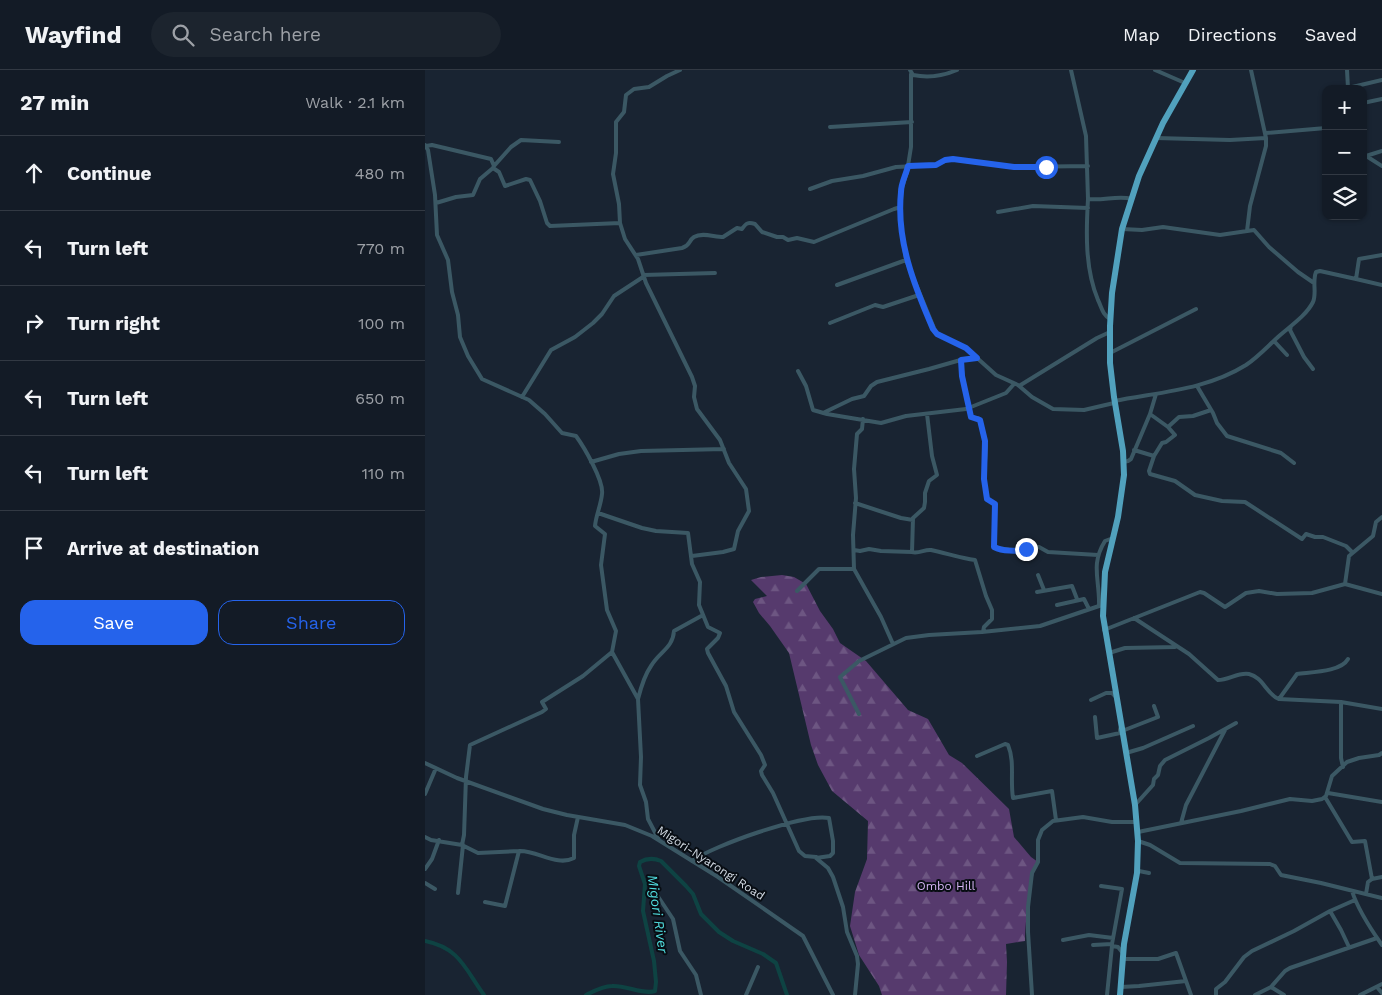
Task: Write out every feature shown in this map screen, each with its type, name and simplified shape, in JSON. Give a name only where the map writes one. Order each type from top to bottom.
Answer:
[{"type":"highway","points":[[1120,995],[1123,957],[1137,873],[1138,832],[1135,804],[1109,653],[1099,606],[1122,493],[1123,462],[1114,402],[1110,354],[1110,319],[1114,275],[1122,229],[1131,199],[1143,165],[1193,70]]},
{"type":"street","points":[[680,70],[649,87],[636,88],[626,95],[624,114],[616,122],[616,153],[613,174],[619,204],[619,223],[625,238],[636,255],[643,276],[692,377],[695,386],[694,397],[697,409],[720,440],[729,463],[746,489],[749,511],[739,529],[733,550],[691,556]]},
{"type":"street","points":[[957,70],[938,76],[922,77],[911,72],[911,147],[901,191],[900,221],[906,260],[935,333],[962,345],[996,375],[1019,386],[1042,403],[1057,410],[1088,410],[1114,402],[1197,386],[1221,377],[1246,364],[1291,326],[1314,301],[1315,274],[1318,271],[1382,285]]},
{"type":"street","points":[[1071,70],[1086,136],[1088,166],[1088,258],[1091,282],[1103,314],[1110,319]]},
{"type":"street","points":[[1155,70],[1185,83]]},
{"type":"street","points":[[1247,231],[1249,212],[1266,146],[1266,133],[1251,70]]},
{"type":"street","points":[[1347,70],[1347,85]]},
{"type":"street","points":[[1360,85],[1382,80]]},
{"type":"street","points":[[1367,103],[1382,99]]},
{"type":"street","points":[[830,127],[883,122],[912,122]]},
{"type":"street","points":[[1266,133],[1322,128]]},
{"type":"street","points":[[1156,138],[1230,140],[1266,138]]},
{"type":"street","points":[[436,203],[456,197],[473,195],[480,178],[494,167],[511,147],[521,140],[559,142]]},
{"type":"street","points":[[619,223],[549,225],[537,192],[530,180],[525,179],[505,186],[491,159],[426,145],[432,170],[437,235],[449,263],[452,292],[458,315],[461,340],[482,379],[522,397],[540,409],[563,433],[576,436],[591,462],[602,488],[595,526],[605,535],[601,559],[606,606],[616,631],[612,652],[638,699]]},
{"type":"street","points":[[1367,155],[1382,151]]},
{"type":"street","points":[[1367,156],[1382,166]]},
{"type":"street","points":[[810,189],[835,180],[863,176],[896,167],[936,165],[945,160],[953,159],[1018,167],[1088,166]]},
{"type":"street","points":[[1088,199],[1108,200],[1122,197],[1131,199]]},
{"type":"street","points":[[998,212],[1033,206],[1087,208]]},
{"type":"street","points":[[636,255],[682,248],[688,245],[696,236],[723,237],[737,228],[742,229],[745,224],[749,223],[755,224],[763,233],[777,237],[782,236],[789,240],[797,238],[813,242],[894,209],[901,208]]},
{"type":"street","points":[[1122,229],[1142,230],[1163,227],[1220,235],[1256,231],[1269,247],[1314,283]]},
{"type":"street","points":[[1355,279],[1358,260],[1382,255]]},
{"type":"street","points":[[837,285],[906,260]]},
{"type":"street","points":[[522,397],[552,349],[569,341],[587,328],[602,314],[614,296],[643,276],[715,273]]},
{"type":"street","points":[[830,323],[875,305],[883,307],[919,295]]},
{"type":"street","points":[[1110,354],[1196,309]]},
{"type":"street","points":[[1291,326],[1290,330],[1304,357],[1313,369]]},
{"type":"street","points":[[1019,386],[1110,332]]},
{"type":"street","points":[[1273,341],[1287,354]]},
{"type":"street","points":[[823,413],[865,396],[875,382],[961,360],[977,358]]},
{"type":"street","points":[[961,360],[962,376],[971,418],[979,418],[985,441],[984,482],[987,499],[995,504],[995,548],[1022,551],[1030,547],[1039,546],[1048,552],[1098,556]]},
{"type":"street","points":[[799,372],[806,386],[813,410],[881,423],[906,416],[970,408],[1006,393],[1014,384]]},
{"type":"street","points":[[1197,386],[1217,423],[1227,436],[1281,453],[1294,463]]},
{"type":"street","points":[[1123,462],[1129,461],[1150,414],[1156,394]]},
{"type":"street","points":[[1168,427],[1179,417],[1193,416],[1211,410]]},
{"type":"street","points":[[911,552],[913,517],[925,506],[925,493],[929,481],[937,475],[932,456],[927,414]]},
{"type":"street","points":[[1150,414],[1168,427],[1175,435],[1162,443],[1154,456],[1149,471],[1150,474],[1175,481],[1195,495],[1222,501],[1245,502],[1302,539],[1306,534],[1323,537],[1346,546],[1352,552]]},
{"type":"street","points":[[863,419],[862,429],[857,434],[854,469],[854,569],[893,644]]},
{"type":"street","points":[[591,462],[641,450],[724,449]]},
{"type":"street","points":[[1134,450],[1154,456]]},
{"type":"street","points":[[855,503],[913,520]]},
{"type":"street","points":[[598,513],[642,528],[688,533],[693,565],[700,582],[699,606],[707,627],[720,633],[718,638],[707,649],[708,653],[723,680],[741,726],[761,755],[765,765],[761,771],[762,775],[773,793],[788,824],[799,851],[805,856],[831,856],[833,853],[829,819],[816,818],[788,824],[723,846],[692,861]]},
{"type":"street","points":[[1345,584],[1347,559],[1352,552],[1373,536],[1376,522],[1382,517]]},
{"type":"street","points":[[1099,606],[1096,577],[1098,556],[1106,540],[1113,538]]},
{"type":"street","points":[[854,550],[860,551],[869,548],[880,551],[919,553],[930,550],[958,558],[975,560],[985,595],[993,610],[992,619],[983,627],[983,632]]},
{"type":"street","points":[[797,591],[819,569],[854,569]]},
{"type":"street","points":[[1038,575],[1044,590]]},
{"type":"street","points":[[1104,630],[1200,592],[1225,608],[1246,593],[1263,591],[1277,594],[1311,593],[1345,584],[1382,594]]},
{"type":"street","points":[[1037,592],[1072,586],[1077,599]]},
{"type":"street","points":[[1057,605],[1077,599],[1085,599],[1099,606]]},
{"type":"street","points":[[1085,599],[1089,609]]},
{"type":"street","points":[[859,714],[840,677],[855,664],[893,644],[914,637],[1035,626],[1099,606]]},
{"type":"street","points":[[659,840],[647,816],[646,802],[640,786],[641,757],[638,699],[646,673],[654,660],[673,641],[674,631],[703,615]]},
{"type":"street","points":[[1134,618],[1191,655],[1217,679],[1222,680],[1238,675],[1252,675],[1273,696],[1279,699],[1341,702],[1382,709]]},
{"type":"street","points":[[1109,653],[1125,648],[1177,646]]},
{"type":"street","points":[[458,893],[464,835],[469,746],[542,712],[546,708],[542,702],[577,680],[612,652]]},
{"type":"street","points":[[1279,699],[1297,674],[1312,673],[1340,666],[1345,664],[1348,659]]},
{"type":"street","points":[[1091,700],[1106,693],[1112,693],[1116,697],[1120,733],[1097,738],[1095,717]]},
{"type":"street","points":[[1341,702],[1341,758],[1343,767]]},
{"type":"street","points":[[1122,731],[1158,717],[1154,706]]},
{"type":"street","points":[[1135,804],[1153,785],[1160,766],[1165,760],[1236,723]]},
{"type":"street","points":[[1126,753],[1143,748],[1193,726]]},
{"type":"street","points":[[1181,823],[1186,805],[1226,729]]},
{"type":"street","points":[[977,756],[1007,744],[1012,760],[1013,798],[1052,791],[1056,820]]},
{"type":"street","points":[[1372,879],[1365,841],[1351,842],[1327,795],[1332,776],[1351,760],[1379,756],[1382,753]]},
{"type":"street","name":"Migori-Nyarongi Road","points":[[425,763],[467,782],[543,809],[625,825],[645,832],[692,861],[803,936],[833,995]]},
{"type":"street","points":[[425,794],[436,768]]},
{"type":"street","points":[[1138,832],[1290,799],[1312,802],[1327,795],[1382,802]]},
{"type":"street","points":[[1032,995],[1028,932],[1031,875],[1038,862],[1038,840],[1041,832],[1047,824],[1056,820],[1085,816],[1112,822],[1137,822]]},
{"type":"street","points":[[425,837],[462,845],[478,852],[528,851],[559,860],[573,859],[574,835],[578,817]]},
{"type":"street","points":[[425,869],[432,859],[439,840]]},
{"type":"street","points":[[1138,841],[1180,863],[1270,864],[1275,866],[1281,875],[1382,898]]},
{"type":"street","points":[[485,902],[505,906],[519,851]]},
{"type":"street","points":[[816,857],[828,868],[833,877],[843,907],[847,932],[857,956],[855,995]]},
{"type":"street","points":[[1137,873],[1149,873]]},
{"type":"street","points":[[1366,894],[1368,882],[1382,877]]},
{"type":"street","points":[[654,878],[657,895],[673,919],[680,951],[697,977],[701,995]]},
{"type":"street","points":[[425,882],[435,889]]},
{"type":"street","points":[[1101,886],[1134,892]]},
{"type":"street","points":[[1107,995],[1112,945],[1122,889]]},
{"type":"street","points":[[1352,891],[1355,900],[1382,945]]},
{"type":"street","points":[[1216,995],[1216,989],[1225,982],[1249,952],[1355,900]]},
{"type":"street","points":[[1330,911],[1349,947]]},
{"type":"street","points":[[1063,940],[1089,935],[1113,938]]},
{"type":"street","points":[[1255,995],[1271,987],[1288,969],[1377,938]]},
{"type":"street","points":[[1093,944],[1112,945],[1119,948],[1123,957],[1159,959],[1176,952],[1191,995]]},
{"type":"street","points":[[745,995],[758,967]]},
{"type":"street","points":[[1121,987],[1186,980]]},
{"type":"street","points":[[1360,995],[1382,984]]},
{"type":"street","points":[[1271,987],[1284,995]]},
{"type":"street","points":[[1377,987],[1382,993]]},
{"type":"green space","name":"Ombo Hill","points":[[782,575],[794,577],[806,584],[840,643],[866,661],[908,710],[928,719],[949,755],[962,763],[1009,809],[1014,837],[1031,857],[1038,862],[1030,889],[1025,941],[1006,944],[1006,995],[882,995],[879,986],[859,955],[850,926],[855,892],[867,859],[868,821],[832,791],[818,765],[811,745],[789,653],[753,602],[755,599],[767,596],[751,580]]},
{"type":"waterway","name":"Migori River","points":[[586,995],[612,986],[645,992],[655,991],[654,961],[643,911],[645,884],[639,866],[640,862],[650,859],[661,861],[686,886],[693,894],[701,914],[719,932],[733,941],[763,954],[776,963],[787,995]]},
{"type":"waterway","name":"Migori River","points":[[425,941],[437,944],[454,954],[461,961],[484,995]]},
{"type":"route","points":[[1026,549],[1022,551],[1006,550],[994,547],[995,504],[987,499],[984,482],[985,441],[979,418],[971,417],[961,373],[961,360],[977,358],[966,348],[935,333],[933,329],[906,260],[900,221],[901,191],[908,166],[936,165],[949,159],[1014,167],[1046,167]]}]
